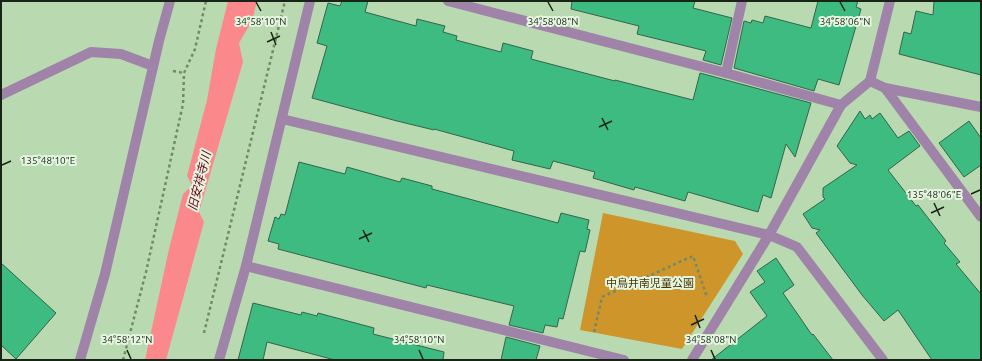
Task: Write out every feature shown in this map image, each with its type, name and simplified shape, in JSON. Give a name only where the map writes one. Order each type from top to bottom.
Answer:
[{"type":"street","points":[[80,360],[105,274],[153,66],[170,1]]},
{"type":"street","points":[[220,360],[246,266],[310,1]]},
{"type":"street","points":[[448,1],[726,73],[841,105]]},
{"type":"street","points":[[726,73],[742,1]]},
{"type":"street","points":[[692,360],[769,235],[841,105],[870,81],[890,1]]},
{"type":"street","points":[[1,95],[91,52],[121,54],[153,66]]},
{"type":"street","points":[[870,81],[886,88],[981,107]]},
{"type":"street","points":[[886,88],[981,217]]},
{"type":"street","points":[[282,119],[769,235],[796,247],[883,360]]},
{"type":"street","points":[[246,266],[624,360]]},
{"type":"path","points":[[123,360],[146,272],[183,104],[184,73],[195,49],[206,1]]},
{"type":"path","points":[[202,339],[285,1]]},
{"type":"path","points":[[596,326],[602,297],[693,256],[715,322]]},
{"type":"green space","name":"中鳥井南児童公園","points":[[603,213],[735,241],[743,254],[682,349],[580,330]]},
{"type":"water","name":"旧安祥寺川","points":[[228,1],[257,1],[252,21],[239,43],[243,62],[199,212],[204,222],[166,360],[145,360],[169,249],[183,194],[192,185],[187,176],[207,100],[216,49]]},
{"type":"building","points":[[342,1],[368,1],[365,12],[416,26],[417,19],[445,26],[443,32],[457,36],[456,40],[501,52],[503,43],[533,51],[531,59],[693,100],[700,73],[811,103],[795,157],[786,144],[771,198],[763,195],[758,212],[688,192],[685,201],[635,187],[634,190],[593,178],[595,172],[553,161],[550,169],[512,160],[514,151],[312,98],[327,46],[317,43],[328,3],[340,6]]},
{"type":"building","points":[[572,1],[695,1],[693,8],[732,18],[721,65],[703,60],[706,51],[637,34],[639,26],[571,9]]},
{"type":"building","points":[[818,1],[858,1],[856,7],[861,9],[839,85],[818,79],[814,91],[734,68],[744,21],[751,23],[752,20],[763,23],[765,16],[811,28]]},
{"type":"building","points":[[934,1],[981,1],[981,75],[899,54],[904,32],[911,34],[916,11],[933,15]]},
{"type":"building","points":[[860,111],[865,119],[870,115],[872,119],[880,113],[898,138],[909,131],[920,146],[888,170],[946,241],[944,243],[960,262],[956,264],[981,294],[981,360],[932,360],[898,310],[884,321],[862,295],[816,233],[820,230],[812,228],[803,214],[825,199],[823,197],[823,188],[857,165],[850,163],[837,146]]},
{"type":"building","points":[[969,121],[981,138],[981,165],[964,177],[939,143]]},
{"type":"building","points":[[299,162],[345,174],[347,167],[400,182],[402,178],[432,186],[432,189],[558,223],[561,213],[589,220],[587,229],[590,230],[585,252],[580,251],[563,319],[559,318],[557,327],[545,325],[543,333],[509,325],[514,306],[427,285],[426,288],[278,249],[279,244],[268,241],[275,217],[279,219],[281,214],[285,215]]},
{"type":"building","points":[[776,258],[794,285],[783,293],[812,335],[813,334],[833,360],[711,360],[767,316],[750,292],[765,282],[757,271]]},
{"type":"building","points":[[1,263],[56,313],[16,359],[1,345]]},
{"type":"building","points":[[253,303],[301,315],[302,312],[317,316],[318,313],[374,328],[373,334],[444,352],[443,360],[335,360],[267,342],[263,360],[238,360]]},
{"type":"building","points":[[506,337],[540,346],[536,360],[501,360]]}]
